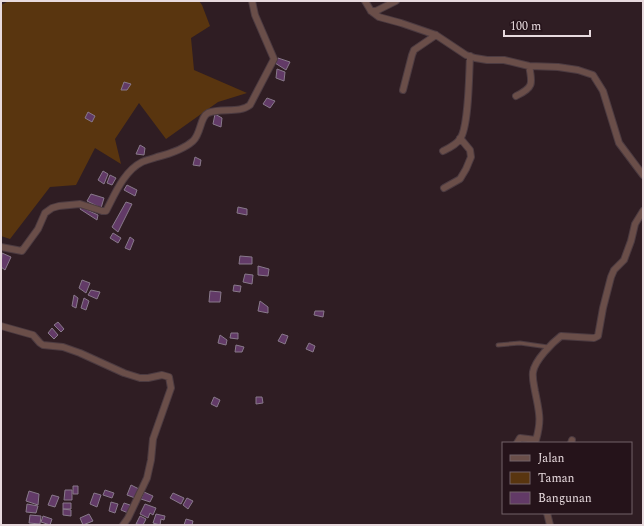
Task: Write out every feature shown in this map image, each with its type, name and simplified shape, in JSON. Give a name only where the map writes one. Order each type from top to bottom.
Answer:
[{"type":"street","points":[[1,247],[22,251],[38,228],[45,213],[52,208],[80,204],[102,211],[106,210],[131,170],[142,162],[171,153],[191,143],[199,132],[205,114],[219,110],[246,108],[250,105],[274,59],[255,15],[252,1]]},
{"type":"street","points":[[364,1],[371,11],[379,17],[436,35],[470,56],[487,60],[504,60],[529,66],[558,67],[578,70],[596,77],[603,91],[619,143],[643,175]]},
{"type":"street","points":[[371,11],[376,11],[396,1]]},
{"type":"street","points":[[403,90],[414,50],[436,35]]},
{"type":"street","points":[[443,151],[450,148],[464,132],[470,56]]},
{"type":"street","points":[[516,96],[530,88],[532,81],[529,66]]},
{"type":"street","points":[[444,188],[460,179],[471,157],[470,150],[460,138]]},
{"type":"street","points":[[518,442],[520,438],[538,441],[540,421],[532,372],[536,363],[549,347],[561,336],[594,338],[598,336],[611,277],[614,270],[624,260],[635,224],[643,211]]},
{"type":"street","points":[[1,326],[33,335],[43,345],[63,347],[124,373],[140,378],[162,375],[169,377],[171,388],[153,439],[147,478],[128,518],[123,525]]},
{"type":"street","points":[[547,514],[550,525]]},
{"type":"lane","points":[[498,345],[520,343],[549,347]]},
{"type":"green space","points":[[9,1],[199,1],[210,26],[191,38],[194,70],[247,93],[218,102],[166,139],[139,103],[115,139],[121,164],[95,148],[76,185],[50,187],[10,239],[1,236],[1,5]]},
{"type":"building","points":[[278,58],[290,62],[286,70],[275,63]]},
{"type":"building","points":[[277,69],[285,72],[284,81],[276,78]]},
{"type":"building","points":[[124,82],[131,84],[127,90],[121,90]]},
{"type":"building","points":[[267,98],[275,101],[270,108],[263,104]]},
{"type":"building","points":[[88,112],[95,116],[92,122],[85,118]]},
{"type":"building","points":[[215,114],[222,118],[221,127],[213,124]]},
{"type":"building","points":[[140,145],[145,148],[144,155],[136,154]]},
{"type":"building","points":[[195,157],[201,160],[200,166],[193,165]]},
{"type":"building","points":[[103,171],[108,174],[104,184],[98,180]]},
{"type":"building","points":[[110,175],[116,178],[112,185],[107,183]]},
{"type":"building","points":[[127,185],[137,190],[135,196],[124,190]]},
{"type":"building","points":[[91,194],[104,198],[101,208],[87,201]]},
{"type":"building","points":[[126,202],[132,204],[118,232],[112,227]]},
{"type":"building","points":[[81,207],[98,215],[97,220],[80,209]]},
{"type":"building","points":[[238,207],[247,209],[247,215],[237,213]]},
{"type":"building","points":[[113,233],[121,238],[118,243],[110,238]]},
{"type":"building","points":[[130,237],[134,240],[130,250],[125,248]]},
{"type":"building","points":[[2,253],[11,257],[5,270],[1,267]]},
{"type":"building","points":[[240,256],[252,257],[252,264],[239,264]]},
{"type":"building","points":[[258,266],[269,269],[268,276],[258,275]]},
{"type":"building","points":[[245,274],[253,275],[252,284],[243,282]]},
{"type":"building","points":[[82,280],[90,283],[86,293],[79,288]]},
{"type":"building","points":[[234,285],[241,286],[240,292],[233,291]]},
{"type":"building","points":[[91,290],[100,292],[97,299],[88,295]]},
{"type":"building","points":[[210,291],[221,292],[220,302],[209,302]]},
{"type":"building","points":[[74,295],[78,298],[76,308],[72,306]]},
{"type":"building","points":[[84,298],[89,301],[86,310],[81,308]]},
{"type":"building","points":[[260,301],[268,307],[268,313],[258,311]]},
{"type":"building","points":[[315,311],[324,311],[323,317],[314,315]]},
{"type":"building","points":[[58,322],[64,329],[61,332],[54,325]]},
{"type":"building","points":[[52,328],[58,335],[54,339],[48,333]]},
{"type":"building","points":[[231,333],[238,333],[238,339],[230,338]]},
{"type":"building","points":[[282,334],[288,336],[285,344],[278,341]]},
{"type":"building","points":[[220,335],[227,340],[226,345],[218,343]]},
{"type":"building","points":[[309,343],[315,346],[313,352],[306,349]]},
{"type":"building","points":[[236,345],[244,347],[242,352],[235,352]]},
{"type":"building","points":[[214,397],[220,400],[217,407],[211,404]]},
{"type":"building","points":[[256,397],[262,397],[263,403],[256,404]]},
{"type":"building","points":[[131,485],[139,489],[135,498],[127,495]]},
{"type":"building","points":[[73,486],[78,486],[78,494],[73,494]]},
{"type":"building","points":[[65,490],[72,490],[72,500],[64,500]]},
{"type":"building","points":[[105,490],[114,493],[112,498],[103,495]]},
{"type":"building","points":[[29,491],[39,494],[38,505],[26,501]]},
{"type":"building","points":[[144,492],[153,496],[150,502],[141,499]]},
{"type":"building","points":[[94,493],[101,495],[97,507],[90,504]]},
{"type":"building","points":[[173,493],[184,498],[181,504],[170,498]]},
{"type":"building","points":[[52,495],[59,497],[55,507],[48,505]]},
{"type":"building","points":[[187,498],[193,501],[188,509],[183,505]]},
{"type":"building","points":[[111,502],[118,504],[115,513],[109,511]]},
{"type":"building","points":[[63,503],[71,503],[71,509],[63,509]]},
{"type":"building","points":[[124,503],[130,505],[128,513],[121,510]]},
{"type":"building","points":[[27,504],[38,506],[36,513],[26,512]]},
{"type":"building","points":[[145,504],[156,508],[153,515],[150,513],[148,518],[140,514]]},
{"type":"building","points":[[63,509],[71,510],[71,516],[63,515]]},
{"type":"building","points":[[89,514],[93,521],[83,525],[80,518]]},
{"type":"building","points":[[156,514],[165,516],[164,520],[161,519],[160,525],[153,523]]},
{"type":"building","points":[[30,515],[41,516],[40,524],[29,523]]},
{"type":"building","points":[[43,516],[52,519],[50,525],[41,522]]},
{"type":"building","points":[[140,516],[146,519],[143,525],[136,524]]},
{"type":"building","points":[[186,519],[193,521],[192,525],[184,525]]}]
